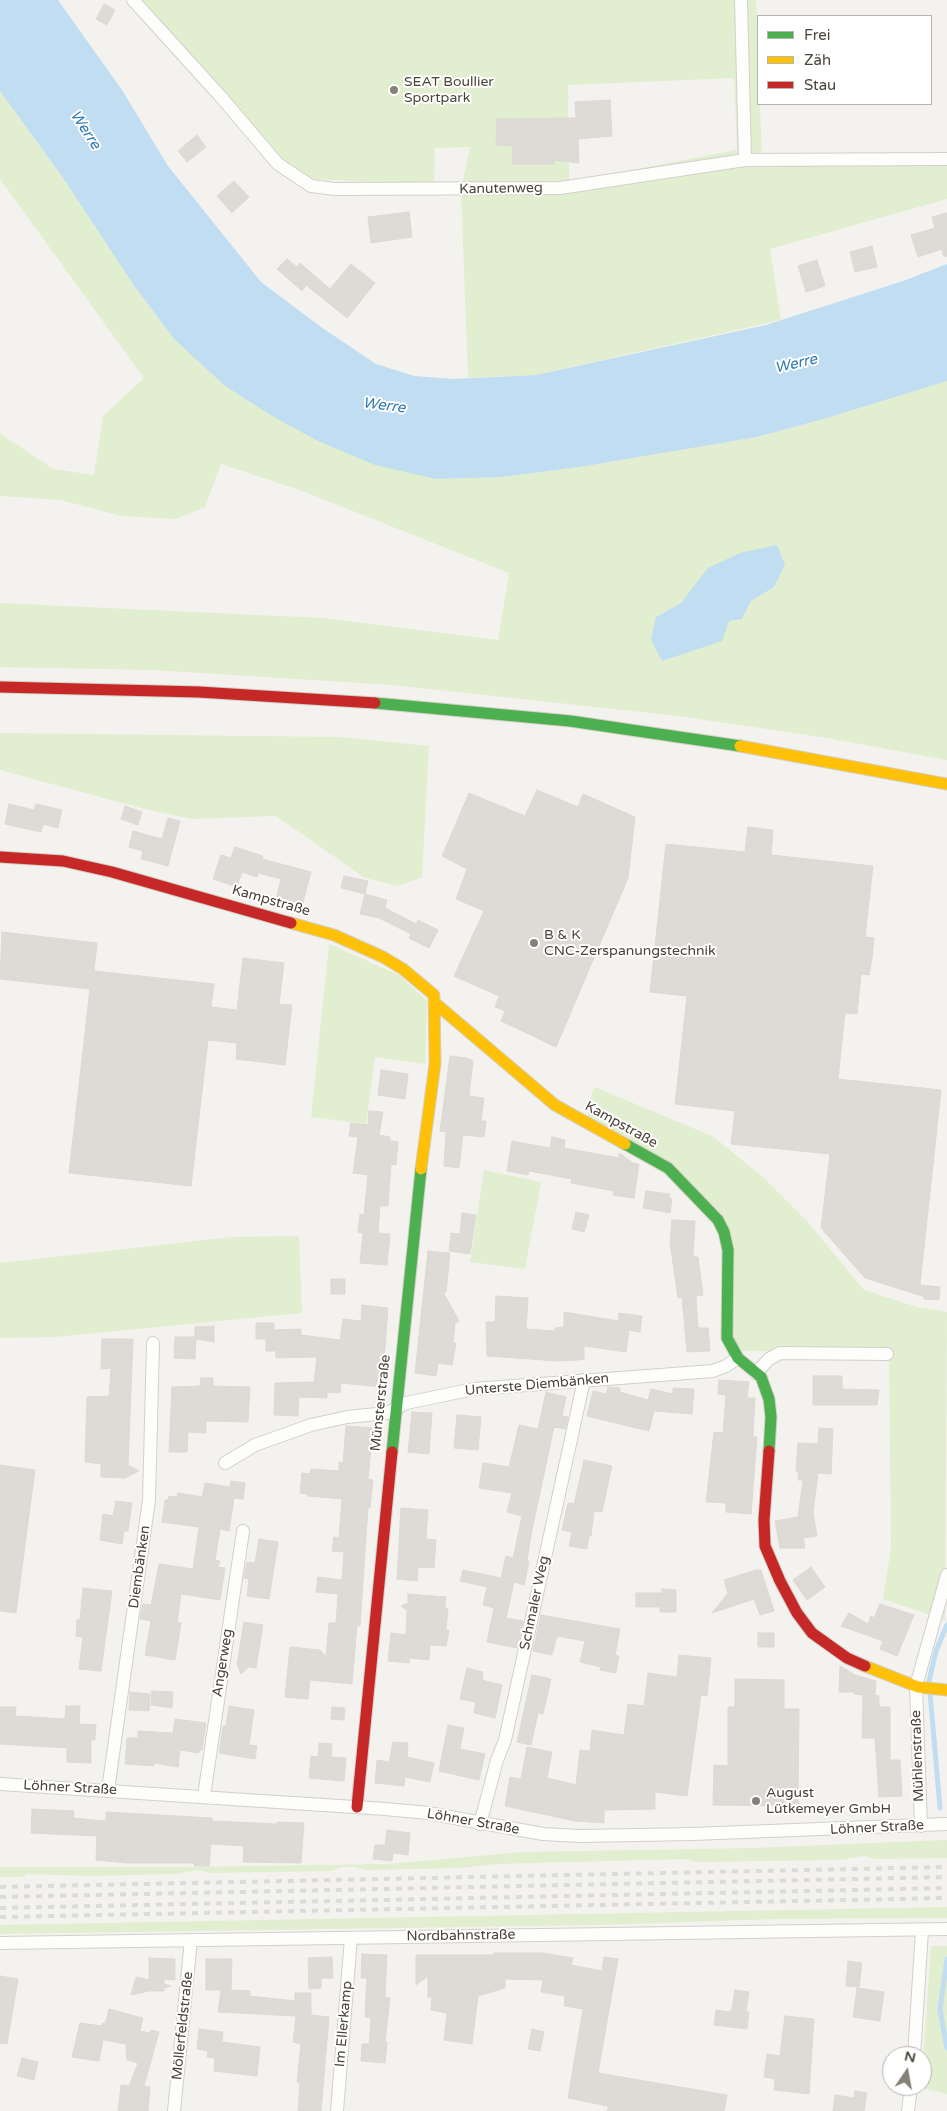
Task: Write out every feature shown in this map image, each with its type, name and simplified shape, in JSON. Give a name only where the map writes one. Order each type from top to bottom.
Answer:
[{"type":"main road","points":[[0,687],[199,692],[362,702],[570,721],[731,745],[868,768],[947,784]]},
{"type":"main road","name":"Kampstraße","points":[[0,857],[64,861],[112,872],[334,935],[361,946],[402,970],[434,995],[436,1003],[555,1105],[668,1168],[718,1220],[724,1232],[728,1250],[727,1338],[738,1358],[761,1377],[769,1399],[771,1418],[764,1520],[765,1546],[780,1581],[797,1613],[812,1633],[847,1658],[917,1686]]},
{"type":"main road","name":"Münsterstraße","points":[[357,1807],[414,1226],[435,1064],[436,1003]]},
{"type":"main road","points":[[917,1686],[942,1689]]},
{"type":"street","name":"Kanutenweg","points":[[133,0],[221,97],[278,164],[311,186],[335,190],[560,188],[746,160],[947,159]]},
{"type":"street","points":[[741,0],[746,160]]},
{"type":"street","name":"Diembänken","points":[[108,1790],[150,1500],[153,1344]]},
{"type":"street","points":[[756,1373],[769,1359],[780,1353],[886,1354]]},
{"type":"street","name":"Unterste Diembänken","points":[[226,1463],[255,1444],[311,1425],[347,1417],[386,1413],[406,1403],[474,1389],[713,1371],[726,1366],[738,1358]]},
{"type":"street","name":"Schmaler Weg","points":[[480,1824],[497,1760],[505,1740],[584,1380]]},
{"type":"street","name":"Angerweg","points":[[204,1796],[243,1531]]},
{"type":"street","name":"Mühlenstraße","points":[[921,1826],[917,1686],[947,1575]]},
{"type":"street","name":"Löhner Straße","points":[[0,1784],[204,1796],[428,1813],[543,1834],[580,1836],[702,1834],[947,1824]]},
{"type":"street","name":"Nordbahnstraße","points":[[0,1943],[947,1929]]},
{"type":"street","points":[[915,2046],[922,1930]]},
{"type":"street","name":"Im Ellerkamp","points":[[337,2111],[351,1938]]},
{"type":"street","name":"Möllerfeldstraße","points":[[174,2111],[192,1940]]},
{"type":"street","points":[[908,2111],[910,2096]]},
{"type":"green space","points":[[140,0],[756,0],[757,105],[760,105],[762,157],[947,159],[947,199],[770,249],[781,320],[536,375],[468,378],[461,190],[470,147],[435,148],[434,185],[313,179],[281,159]],"holes":[[[734,78],[737,150],[569,182],[568,85]]]},
{"type":"green space","points":[[0,91],[61,175],[135,287],[175,340],[225,386],[318,441],[436,479],[503,477],[586,466],[757,437],[827,418],[947,381],[947,760],[827,738],[678,716],[392,685],[153,670],[0,667],[0,603],[323,618],[498,640],[509,573],[305,492],[221,464],[205,507],[176,519],[121,516],[61,500],[0,496],[0,433],[53,469],[94,475],[103,416],[144,378],[0,179]],"holes":[[[774,587],[750,601],[742,619],[729,621],[678,655],[662,661],[656,617],[681,603]]]},
{"type":"green space","points":[[0,733],[341,737],[429,746],[422,877],[398,886],[365,878],[276,816],[192,819],[141,808],[0,770]]},
{"type":"green space","points":[[329,944],[399,975],[427,1001],[425,1064],[375,1057],[366,1124],[311,1117]]},
{"type":"green space","points":[[595,1087],[714,1137],[764,1178],[806,1220],[864,1290],[917,1307],[947,1312],[945,1620],[883,1599],[891,1547],[889,1351],[739,1351],[730,1330],[721,1215],[587,1118],[591,1095]]},
{"type":"green space","points":[[484,1170],[541,1182],[525,1269],[470,1262]]},
{"type":"green space","points":[[299,1236],[302,1313],[55,1337],[0,1338],[0,1263],[231,1237]]},
{"type":"green space","points":[[947,1840],[947,1858],[876,1859],[864,1856],[839,1860],[696,1862],[684,1859],[496,1864],[460,1868],[366,1870],[342,1867],[330,1871],[210,1873],[198,1870],[174,1874],[90,1876],[27,1874],[23,1877],[0,1877],[0,1867],[388,1864],[523,1852],[753,1848]]},
{"type":"green space","points":[[947,1907],[947,1918],[776,1919],[598,1925],[0,1934],[0,1925]]},
{"type":"green space","points":[[931,1946],[947,1946],[947,2094],[932,2091],[932,2046],[924,2046]]},
{"type":"water","name":"Werre","points":[[0,0],[58,0],[122,90],[168,166],[261,282],[321,327],[376,364],[414,376],[454,379],[536,375],[766,325],[903,281],[947,264],[947,381],[827,418],[757,437],[586,466],[503,477],[436,479],[375,465],[318,441],[274,417],[225,386],[175,340],[135,287],[61,175],[0,91]]},
{"type":"water","points":[[777,545],[785,565],[774,587],[751,601],[742,619],[729,621],[722,641],[662,661],[651,640],[656,617],[681,603],[708,568],[740,553]]},
{"type":"building","points":[[104,4],[115,10],[107,25],[96,19]]},
{"type":"building","points":[[610,100],[612,136],[578,139],[579,163],[554,160],[554,164],[512,164],[513,146],[496,145],[497,119],[576,118],[575,102]]},
{"type":"building","points":[[197,135],[206,147],[187,162],[178,151]]},
{"type":"building","points":[[234,181],[249,197],[232,213],[217,196]]},
{"type":"building","points":[[409,212],[412,237],[371,243],[368,217]]},
{"type":"building","points":[[947,213],[947,256],[944,257],[942,249],[918,257],[911,235],[935,228],[932,217]]},
{"type":"building","points":[[872,246],[877,267],[855,272],[850,252]]},
{"type":"building","points":[[287,259],[297,267],[300,263],[330,289],[351,264],[375,283],[347,318],[306,285],[302,291],[277,269]]},
{"type":"building","points":[[817,260],[825,286],[806,292],[798,266]]},
{"type":"building","name":"B & K CNC-Zerspanungstechnik","points":[[537,790],[578,807],[583,794],[635,817],[628,878],[556,1047],[501,1021],[505,1011],[495,1007],[499,996],[454,976],[484,911],[456,899],[467,869],[442,856],[469,793],[525,816]]},
{"type":"building","points":[[9,804],[34,810],[36,804],[62,810],[58,828],[43,824],[41,832],[5,824]]},
{"type":"building","points":[[125,806],[142,812],[138,825],[121,819]]},
{"type":"building","points":[[168,818],[180,821],[168,866],[141,859],[143,851],[129,847],[133,831],[162,839]]},
{"type":"building","points":[[748,827],[773,830],[771,855],[873,866],[865,937],[874,938],[872,958],[869,975],[861,974],[857,1014],[845,1013],[838,1079],[941,1090],[920,1285],[940,1287],[939,1300],[924,1299],[925,1297],[865,1278],[821,1228],[830,1154],[731,1144],[735,1111],[675,1104],[687,996],[650,992],[666,844],[745,852]]},
{"type":"building","points":[[235,847],[263,856],[262,859],[311,872],[301,910],[275,903],[281,879],[258,873],[257,877],[242,872],[237,887],[213,879],[221,855],[231,858]]},
{"type":"building","points":[[344,876],[368,881],[365,894],[341,888]]},
{"type":"building","points":[[365,894],[387,900],[385,908],[416,924],[418,920],[438,930],[429,948],[409,938],[411,934],[379,918],[360,914]]},
{"type":"building","points":[[2,932],[97,943],[94,971],[214,984],[211,1007],[237,1010],[243,958],[284,963],[279,1004],[292,1005],[285,1065],[236,1059],[237,1043],[208,1040],[191,1186],[69,1173],[90,989],[0,979]]},
{"type":"building","points":[[450,1056],[467,1058],[473,1061],[469,1096],[484,1098],[481,1121],[486,1121],[484,1137],[463,1135],[459,1168],[444,1166],[446,1132],[440,1131]]},
{"type":"building","points":[[381,1070],[408,1074],[405,1099],[378,1095]]},
{"type":"building","points":[[369,1111],[383,1112],[379,1135],[390,1137],[390,1141],[398,1142],[396,1165],[391,1164],[388,1206],[380,1206],[378,1233],[390,1234],[387,1265],[360,1263],[363,1233],[358,1232],[360,1214],[364,1215],[368,1175],[353,1173],[358,1137],[349,1136],[351,1123],[368,1125]]},
{"type":"building","points":[[552,1137],[565,1140],[564,1148],[619,1158],[619,1154],[621,1154],[633,1163],[639,1164],[634,1198],[613,1195],[614,1191],[571,1183],[572,1179],[529,1171],[528,1175],[507,1171],[512,1141],[550,1148]]},
{"type":"building","points":[[646,1191],[670,1194],[669,1198],[672,1199],[670,1213],[643,1208]]},
{"type":"building","points":[[576,1212],[589,1215],[584,1232],[572,1229]]},
{"type":"building","points":[[462,1213],[476,1215],[470,1254],[449,1251],[451,1233],[460,1234]]},
{"type":"building","points":[[672,1220],[695,1221],[693,1257],[698,1257],[703,1295],[696,1296],[698,1328],[708,1328],[710,1351],[687,1352],[682,1297],[678,1298],[670,1242]]},
{"type":"building","points":[[428,1251],[450,1253],[446,1292],[443,1292],[459,1321],[455,1323],[453,1344],[456,1343],[452,1365],[438,1363],[436,1376],[415,1373]]},
{"type":"building","points":[[331,1279],[345,1279],[345,1294],[331,1294]]},
{"type":"building","points":[[496,1296],[528,1298],[526,1329],[555,1331],[555,1328],[564,1327],[564,1312],[618,1321],[619,1313],[642,1316],[640,1332],[629,1330],[626,1352],[584,1346],[584,1359],[578,1360],[557,1361],[487,1356],[486,1322],[495,1322]]},
{"type":"building","points":[[362,1305],[388,1308],[382,1387],[341,1383],[340,1393],[327,1392],[327,1398],[299,1397],[298,1416],[274,1415],[275,1383],[314,1382],[317,1357],[276,1358],[276,1351],[266,1351],[266,1339],[256,1339],[256,1323],[274,1323],[274,1330],[301,1329],[301,1335],[340,1340],[343,1319],[361,1321]]},
{"type":"building","points":[[214,1326],[214,1342],[196,1339],[195,1359],[174,1358],[175,1337],[195,1337],[195,1327]]},
{"type":"building","points":[[102,1339],[133,1339],[128,1465],[139,1471],[125,1478],[101,1477],[101,1464],[85,1462],[87,1397],[109,1396],[111,1368],[101,1369]]},
{"type":"building","points":[[813,1376],[842,1376],[842,1389],[879,1390],[877,1405],[813,1405]]},
{"type":"building","points":[[201,1378],[213,1378],[213,1386],[250,1387],[248,1422],[206,1421],[206,1433],[188,1432],[187,1452],[169,1452],[172,1387],[200,1386]]},
{"type":"building","points":[[719,1380],[749,1382],[747,1398],[755,1398],[753,1437],[757,1437],[751,1514],[726,1512],[726,1503],[706,1502],[714,1432],[723,1433],[726,1395],[718,1394]]},
{"type":"building","points":[[608,1387],[620,1388],[620,1392],[648,1400],[651,1389],[673,1394],[673,1388],[694,1389],[692,1414],[654,1411],[649,1431],[587,1416],[593,1391],[606,1394]]},
{"type":"building","points":[[546,1392],[566,1397],[562,1416],[568,1417],[565,1429],[554,1427],[531,1535],[527,1561],[529,1561],[524,1585],[514,1582],[506,1618],[523,1621],[517,1648],[487,1642],[494,1608],[483,1605],[487,1587],[460,1581],[463,1570],[501,1578],[506,1556],[513,1558],[522,1516],[507,1512],[512,1493],[479,1488],[483,1463],[509,1467],[519,1425],[538,1429]]},
{"type":"building","points":[[412,1412],[432,1413],[429,1454],[408,1452]]},
{"type":"building","points":[[457,1415],[481,1417],[478,1450],[454,1448]]},
{"type":"building","points":[[346,1426],[373,1428],[368,1479],[373,1480],[370,1508],[368,1508],[360,1626],[357,1625],[352,1684],[310,1680],[308,1699],[285,1697],[290,1647],[320,1650],[326,1657],[329,1623],[336,1623],[338,1594],[316,1592],[318,1577],[342,1580],[344,1552],[332,1551],[334,1537],[339,1538],[342,1499],[308,1496],[308,1494],[300,1493],[302,1473],[310,1474],[311,1469],[339,1471],[339,1462],[343,1463]]},
{"type":"building","points":[[819,1428],[833,1429],[831,1474],[818,1473],[813,1512],[817,1536],[803,1538],[805,1548],[780,1548],[775,1521],[798,1517],[803,1480],[798,1480],[799,1472],[796,1472],[798,1443],[818,1444]]},
{"type":"building","points":[[584,1460],[612,1466],[602,1512],[594,1511],[591,1536],[589,1536],[587,1549],[569,1546],[572,1532],[562,1530],[568,1503],[574,1504]]},
{"type":"building","points":[[0,1465],[35,1470],[16,1613],[0,1611]]},
{"type":"building","points":[[231,1481],[245,1483],[243,1499],[234,1498],[229,1531],[220,1529],[215,1560],[220,1561],[218,1567],[225,1568],[220,1600],[181,1594],[177,1623],[181,1623],[175,1660],[145,1655],[151,1621],[140,1619],[143,1604],[151,1605],[159,1564],[193,1569],[199,1527],[162,1522],[165,1500],[168,1500],[169,1496],[177,1497],[178,1493],[202,1497],[205,1483],[230,1487]]},
{"type":"building","points":[[116,1501],[132,1503],[128,1531],[124,1531],[122,1544],[100,1540],[103,1514],[113,1516]]},
{"type":"building","points":[[401,1508],[428,1510],[426,1539],[436,1540],[434,1568],[418,1567],[417,1581],[397,1579]]},
{"type":"building","points":[[259,1539],[278,1542],[269,1599],[247,1596],[249,1579],[244,1578],[247,1562],[255,1563]]},
{"type":"building","points":[[811,1567],[825,1587],[807,1600],[793,1580]]},
{"type":"building","points":[[761,1570],[774,1611],[760,1615],[754,1599],[712,1613],[728,1593],[724,1580]]},
{"type":"building","points":[[83,1588],[112,1591],[101,1671],[79,1669],[83,1637],[76,1636],[77,1620],[80,1620]]},
{"type":"building","points":[[662,1589],[676,1590],[676,1612],[660,1612],[660,1607],[636,1607],[636,1593],[662,1593]]},
{"type":"building","points":[[408,1594],[446,1597],[445,1608],[448,1609],[446,1630],[449,1630],[446,1646],[430,1645],[429,1660],[409,1658],[409,1663],[388,1661],[391,1633],[406,1635],[407,1610],[401,1606],[408,1603]]},
{"type":"building","points":[[880,1604],[914,1615],[897,1656],[880,1649],[883,1641],[841,1626],[849,1613],[868,1624],[871,1616],[874,1618]]},
{"type":"building","points":[[541,1615],[620,1629],[615,1655],[619,1656],[616,1673],[600,1670],[601,1667],[580,1662],[585,1641],[557,1636],[552,1655],[533,1651]]},
{"type":"building","points":[[244,1622],[263,1625],[256,1668],[249,1667],[241,1674],[237,1664]]},
{"type":"building","points":[[758,1633],[774,1633],[774,1647],[758,1647]]},
{"type":"building","points":[[679,1655],[711,1658],[707,1696],[701,1695],[687,1796],[655,1792],[655,1809],[604,1810],[604,1823],[575,1821],[505,1806],[510,1777],[521,1779],[527,1747],[552,1752],[547,1778],[576,1785],[580,1750],[590,1751],[592,1730],[624,1735],[628,1704],[644,1706],[648,1673],[677,1677]]},
{"type":"building","points":[[840,1666],[855,1675],[876,1681],[875,1695],[879,1696],[879,1707],[890,1707],[890,1760],[900,1760],[902,1796],[879,1797],[875,1738],[862,1738],[863,1695],[854,1694],[854,1692],[839,1692]]},
{"type":"building","points":[[467,1668],[483,1672],[482,1680],[502,1685],[495,1718],[474,1713],[476,1702],[460,1699]]},
{"type":"building","points":[[532,1675],[551,1679],[543,1714],[538,1713],[531,1745],[517,1742]]},
{"type":"building","points":[[735,1679],[784,1680],[784,1709],[799,1709],[798,1806],[713,1805],[714,1765],[728,1766],[728,1707],[735,1707]]},
{"type":"building","points":[[152,1691],[173,1692],[172,1708],[151,1705]]},
{"type":"building","points":[[130,1692],[150,1694],[149,1711],[129,1710]]},
{"type":"building","points":[[66,1706],[80,1706],[79,1724],[96,1725],[95,1740],[91,1740],[91,1763],[67,1762],[67,1748],[0,1744],[0,1707],[16,1707],[15,1716],[65,1719]]},
{"type":"building","points":[[229,1706],[254,1710],[249,1745],[257,1746],[255,1759],[219,1753],[223,1726],[226,1726]]},
{"type":"building","points":[[332,1707],[345,1708],[344,1720],[331,1719]]},
{"type":"building","points":[[175,1719],[206,1723],[202,1750],[199,1750],[199,1753],[180,1750],[178,1767],[154,1763],[154,1766],[125,1764],[127,1738],[138,1738],[138,1731],[173,1733]]},
{"type":"building","points":[[448,1725],[464,1728],[460,1749],[485,1754],[479,1780],[439,1771]]},
{"type":"building","points":[[393,1742],[408,1743],[407,1757],[434,1763],[430,1782],[405,1777],[404,1786],[375,1783],[377,1760],[389,1762]]},
{"type":"building","points":[[319,1743],[332,1744],[331,1757],[346,1758],[344,1781],[309,1778],[311,1756],[318,1757]]},
{"type":"building","points":[[32,1809],[74,1811],[73,1818],[106,1821],[106,1812],[212,1818],[212,1821],[277,1824],[277,1822],[304,1823],[301,1863],[243,1862],[244,1846],[211,1844],[209,1866],[194,1866],[195,1863],[128,1863],[96,1860],[97,1836],[31,1833]]},
{"type":"building","points":[[387,1830],[410,1833],[408,1855],[393,1853],[392,1861],[373,1859],[375,1845],[385,1845]]},
{"type":"building","points":[[494,1953],[542,1953],[573,1958],[571,1965],[602,1971],[604,1957],[618,1959],[598,2073],[727,2095],[724,2111],[608,2111],[608,2106],[568,2098],[583,2009],[564,2006],[565,1996],[541,1992],[543,1980],[505,1979],[505,1988],[478,1996],[472,2044],[444,2040],[447,2013],[431,2010],[432,1997],[428,1997],[428,1976],[416,1985],[416,1955],[494,1955]]},
{"type":"building","points":[[362,1954],[387,1955],[385,1997],[390,1998],[385,2042],[387,2042],[385,2063],[361,2061],[362,2044],[369,2044],[371,2018],[365,2017],[367,1978],[361,1978]]},
{"type":"building","points":[[332,1957],[333,1978],[321,1978],[321,1988],[309,1989],[308,1958]]},
{"type":"building","points":[[149,1958],[175,1959],[175,1980],[164,1979],[164,1984],[171,1986],[164,1988],[164,1991],[149,1991],[131,1995],[136,1977],[149,1980]]},
{"type":"building","points":[[206,1959],[232,1959],[231,1990],[250,1991],[250,1996],[295,2001],[295,1993],[311,1993],[311,2015],[329,2017],[321,2111],[298,2111],[300,2083],[297,2082],[301,2044],[293,2042],[296,2016],[218,2012],[221,1990],[206,1990]]},
{"type":"building","points":[[848,1961],[862,1963],[859,1987],[846,1986]]},
{"type":"building","points":[[0,1976],[18,1979],[7,2044],[0,2043]]},
{"type":"building","points":[[857,1988],[884,1992],[880,2021],[853,2017]]},
{"type":"building","points":[[735,1990],[749,1992],[746,2012],[749,2012],[747,2029],[714,2025],[716,2010],[730,2012],[732,2009]]},
{"type":"building","points":[[109,2009],[143,2018],[140,2031],[150,2033],[151,2030],[159,2032],[144,2086],[150,2087],[148,2111],[118,2111],[121,2085],[129,2086],[138,2063],[127,2060],[126,2044],[103,2040],[99,2061],[72,2057],[80,2023],[102,2026],[103,2023],[105,2024]]},
{"type":"building","points":[[785,2016],[814,2019],[809,2094],[774,2090],[775,2079],[764,2077],[767,2054],[780,2056]]},
{"type":"building","points":[[199,2029],[223,2032],[222,2042],[260,2047],[257,2076],[214,2071],[215,2058],[207,2057],[208,2051],[197,2049]]},
{"type":"building","points":[[532,2029],[544,2032],[540,2051],[528,2049]]},
{"type":"building","points":[[22,2058],[38,2062],[34,2080],[17,2076]]},
{"type":"building","points":[[855,2091],[867,2093],[864,2111],[833,2111],[835,2095],[854,2098]]},
{"type":"waterway","points":[[940,1808],[929,1681],[936,1651],[947,1625]]},
{"type":"waterway","points":[[947,1959],[940,2009],[947,2048]]},
{"type":"railway","points":[[0,1887],[947,1867]]},
{"type":"railway","points":[[0,1897],[947,1877]]},
{"type":"railway","points":[[0,1908],[947,1888]]},
{"type":"railway","points":[[0,1917],[947,1898]]},
{"type":"traffic: fast","points":[[375,703],[570,721],[740,746]]},
{"type":"traffic: fast","points":[[625,1144],[668,1168],[718,1220],[724,1232],[728,1250],[727,1338],[738,1358],[761,1377],[769,1399],[771,1417],[769,1451]]},
{"type":"traffic: fast","points":[[392,1452],[421,1169]]},
{"type":"traffic: slow","points":[[740,746],[947,784]]},
{"type":"traffic: slow","points":[[291,923],[334,935],[383,957],[403,969],[434,995],[435,1064],[421,1169]]},
{"type":"traffic: slow","points":[[435,1003],[555,1105],[625,1144]]},
{"type":"traffic: slow","points":[[865,1666],[918,1687],[947,1690]]},
{"type":"traffic: jam","points":[[0,687],[199,692],[375,703]]},
{"type":"traffic: jam","points":[[0,857],[63,861],[112,872],[291,923]]},
{"type":"traffic: jam","points":[[769,1451],[764,1520],[765,1546],[780,1581],[797,1613],[812,1633],[847,1658],[865,1666]]},
{"type":"traffic: jam","points":[[357,1807],[392,1452]]},
{"type":"place","name":"SEAT Boullier Sportpark","points":[[394,90]]},
{"type":"place","name":"B & K CNC-Zerspanungstechnik","points":[[534,943]]},
{"type":"place","name":"August Lütkemeyer GmbH","points":[[756,1801]]}]
